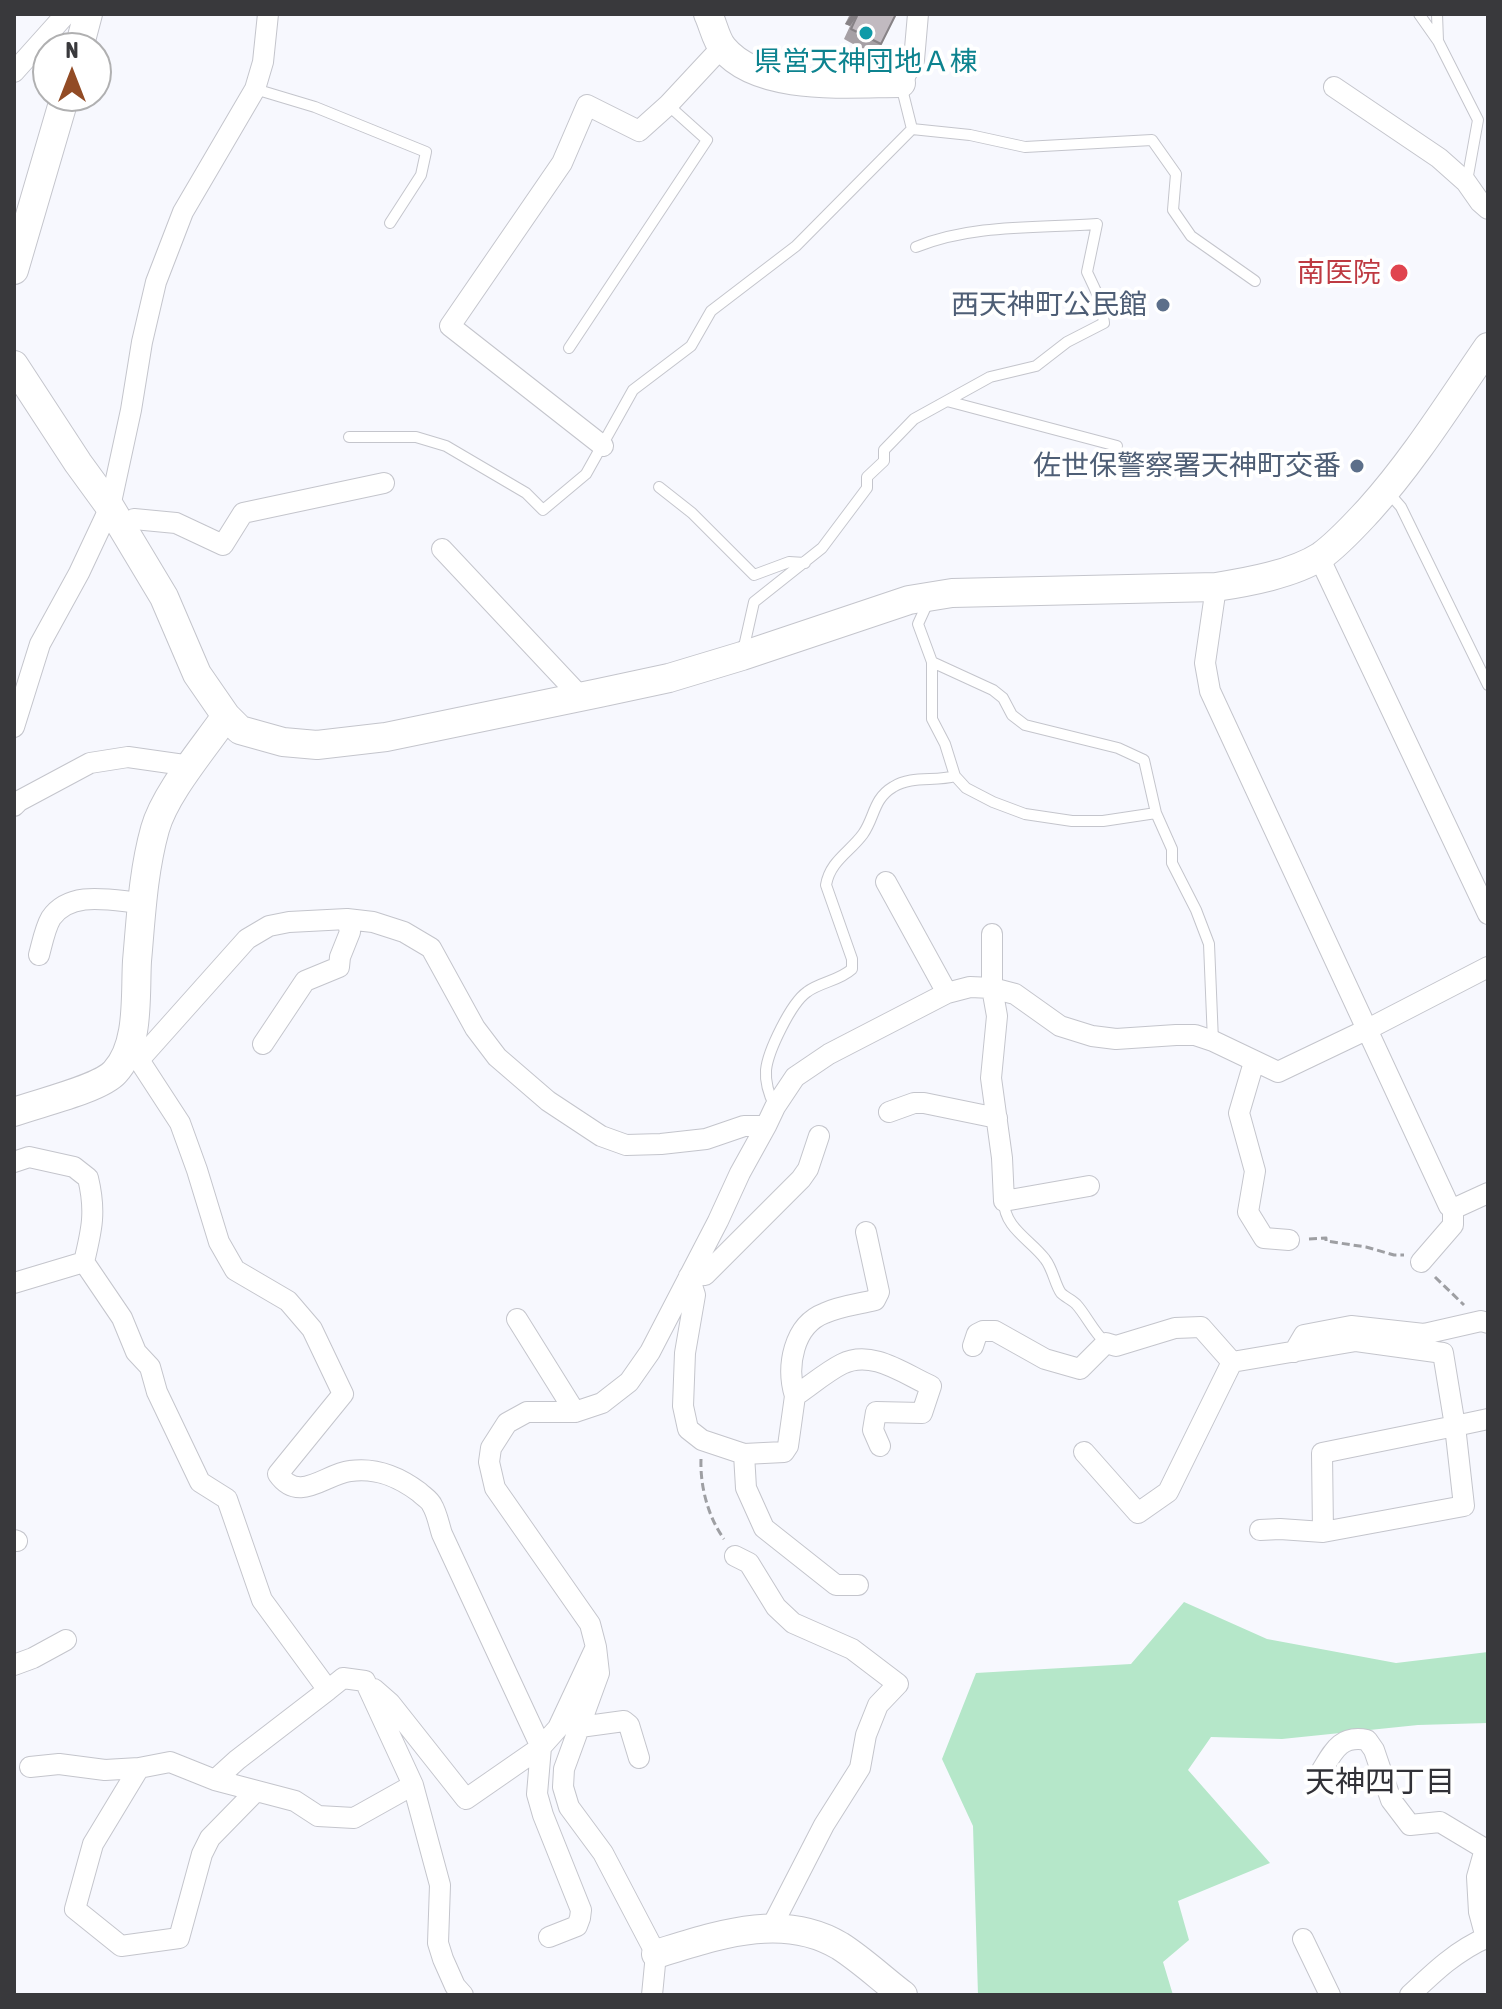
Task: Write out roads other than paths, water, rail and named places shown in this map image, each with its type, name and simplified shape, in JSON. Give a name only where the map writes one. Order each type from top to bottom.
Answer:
[{"type":"street","points":[[14,72],[66,14]]},
{"type":"street","points":[[14,727],[40,644],[79,573],[116,518],[142,342],[156,282],[183,212],[255,89],[263,62],[268,14]]},
{"type":"street","points":[[708,14],[722,47],[748,68],[790,81],[901,83],[914,60],[918,14]]},
{"type":"street","points":[[603,446],[450,326],[562,163],[587,105],[639,131],[722,47]]},
{"type":"street","points":[[1334,87],[1439,158],[1466,182],[1488,209]]},
{"type":"street","points":[[14,270],[60,112]]},
{"type":"street","points":[[14,365],[116,518],[164,597],[197,674],[226,716],[240,730],[283,742],[317,745],[386,737],[669,678],[877,610],[931,596],[1030,589],[1216,587],[1254,581],[1319,557],[1346,535],[1387,490],[1488,347]]},
{"type":"street","points":[[116,518],[176,523],[223,545],[243,513],[384,483]]},
{"type":"street","points":[[442,549],[580,696]]},
{"type":"street","points":[[1319,557],[1488,914]]},
{"type":"street","points":[[1216,587],[1205,663],[1210,691],[1453,1209],[1453,1225],[1421,1262]]},
{"type":"street","points":[[226,716],[165,802],[156,825],[146,868],[137,962],[133,1059],[180,1123],[219,1242],[235,1270],[288,1301],[312,1329],[343,1394],[278,1474],[295,1488],[309,1487],[350,1471],[381,1472],[402,1479],[432,1503],[442,1534],[541,1747],[537,1794],[581,1910],[577,1926],[549,1937]]},
{"type":"street","points":[[14,806],[90,763],[128,757],[191,766]]},
{"type":"street","points":[[886,882],[947,993]]},
{"type":"street","points":[[39,955],[51,919],[67,904],[84,898],[143,903]]},
{"type":"street","points":[[14,1112],[86,1089],[113,1075],[133,1059],[247,939],[269,926],[347,919],[373,922],[404,932],[431,948],[475,1028],[497,1057],[548,1101],[601,1136],[626,1145],[661,1144],[706,1139],[744,1126],[766,1126]]},
{"type":"street","points":[[263,1044],[305,981],[339,967],[350,932],[347,919]]},
{"type":"street","points":[[992,934],[992,988],[997,1030],[991,1066],[1004,1201],[1089,1186]]},
{"type":"street","points":[[652,1995],[656,1954],[603,1853],[569,1807],[563,1787],[564,1769],[599,1673],[596,1647],[590,1624],[495,1488],[489,1462],[491,1448],[507,1423],[527,1412],[575,1412],[602,1403],[629,1382],[650,1352],[740,1173],[775,1107],[795,1077],[829,1054],[947,993],[970,987],[1015,994],[1060,1026],[1092,1036],[1116,1039],[1195,1035],[1278,1072],[1488,967]]},
{"type":"street","points":[[1254,1062],[1239,1113],[1255,1171],[1248,1212],[1264,1238],[1289,1240]]},
{"type":"street","points":[[889,1112],[914,1103],[924,1103],[997,1118]]},
{"type":"street","points":[[689,1276],[705,1275],[801,1179],[808,1169],[819,1136]]},
{"type":"street","points":[[14,1162],[29,1157],[74,1167],[88,1178],[94,1201],[92,1229],[84,1262],[122,1318],[136,1352],[150,1367],[157,1392],[200,1482],[227,1499],[262,1600],[328,1690]]},
{"type":"street","points":[[1453,1209],[1488,1193]]},
{"type":"street","points":[[689,1276],[695,1295],[685,1353],[683,1406],[688,1429],[702,1440],[744,1454],[784,1452],[788,1446],[795,1396],[792,1386],[793,1348],[807,1325],[823,1313],[875,1300],[879,1292],[866,1232]]},
{"type":"street","points":[[14,1283],[84,1262]]},
{"type":"street","points":[[517,1319],[575,1412]]},
{"type":"street","points":[[1294,1352],[1304,1335],[1351,1326],[1424,1334],[1478,1324]]},
{"type":"street","points":[[973,1346],[977,1334],[995,1331],[1045,1359],[1080,1369],[1106,1343],[1116,1346],[1175,1328],[1201,1327],[1232,1362]]},
{"type":"street","points":[[1232,1362],[1356,1341],[1443,1353],[1464,1506],[1323,1532],[1260,1530]]},
{"type":"street","points":[[795,1396],[842,1363],[859,1358],[876,1360],[931,1386],[922,1413],[876,1412],[873,1430],[880,1446]]},
{"type":"street","points":[[1084,1452],[1138,1513],[1168,1492],[1232,1362]]},
{"type":"street","points":[[1323,1532],[1322,1453],[1488,1419]]},
{"type":"street","points":[[744,1454],[746,1488],[764,1528],[836,1585],[858,1585]]},
{"type":"street","points":[[735,1556],[749,1563],[776,1607],[793,1623],[852,1649],[898,1684],[878,1705],[866,1735],[860,1768],[824,1825],[771,1928]]},
{"type":"street","points":[[14,1665],[66,1640]]},
{"type":"street","points":[[215,1780],[343,1678],[365,1681],[390,1703],[466,1799],[541,1747],[558,1728],[596,1647]]},
{"type":"street","points":[[365,1681],[413,1785],[440,1885],[438,1943],[455,1986],[463,1995]]},
{"type":"street","points":[[580,1727],[624,1721],[629,1725],[639,1758]]},
{"type":"street","points":[[1322,1770],[1337,1746],[1356,1738],[1367,1740],[1374,1750],[1391,1800],[1410,1825],[1440,1822],[1485,1849],[1477,1877],[1479,1912],[1487,1938],[1460,1951],[1410,1995]]},
{"type":"street","points":[[30,1767],[59,1764],[105,1770],[170,1762],[215,1780],[295,1801],[318,1816],[354,1818],[413,1785]]},
{"type":"street","points":[[139,1768],[93,1844],[75,1909],[121,1946],[179,1938],[202,1854],[210,1838],[256,1791]]},
{"type":"street","points":[[656,1954],[730,1932],[771,1928],[814,1933],[841,1947],[903,1995]]},
{"type":"street","points":[[1303,1939],[1330,1995]]},
{"type":"lane","points":[[1419,14],[1438,41],[1478,120],[1466,182]]},
{"type":"lane","points":[[1437,14],[1438,41]]},
{"type":"lane","points":[[901,83],[912,129]]},
{"type":"lane","points":[[255,89],[315,107],[426,152],[421,175],[390,223]]},
{"type":"lane","points":[[569,348],[707,140],[668,105]]},
{"type":"lane","points":[[912,129],[970,135],[1025,147],[1152,140],[1176,174],[1173,210],[1191,236],[1255,281]]},
{"type":"lane","points":[[349,437],[416,437],[446,446],[526,493],[543,510],[586,474],[633,390],[691,346],[711,311],[796,246],[912,129]]},
{"type":"lane","points":[[742,656],[754,602],[822,548],[867,488],[867,477],[884,461],[884,450],[914,419],[990,377],[1036,366],[1067,342],[1104,323],[1101,302],[1087,272],[1097,224],[979,231],[916,247]]},
{"type":"lane","points":[[947,401],[1117,446]]},
{"type":"lane","points":[[659,487],[692,513],[754,575],[789,562],[805,563]]},
{"type":"lane","points":[[1387,490],[1401,507],[1488,685]]},
{"type":"lane","points":[[931,596],[918,624],[932,662],[932,719],[945,744],[955,776],[966,788],[1025,814],[1072,821],[1103,821],[1156,813]]},
{"type":"lane","points":[[932,662],[993,690],[1003,698],[1012,715],[1025,725],[1118,748],[1144,760],[1156,813],[1172,849],[1172,863],[1209,944],[1213,1041]]},
{"type":"lane","points":[[775,1107],[768,1092],[766,1070],[770,1054],[792,1007],[807,992],[852,969],[852,959],[826,885],[828,874],[864,832],[878,800],[893,787],[911,780],[955,776]]},
{"type":"lane","points":[[1004,1201],[1004,1209],[1012,1225],[1045,1258],[1060,1291],[1076,1304],[1106,1343]]},
{"type":"place","name":"県営天神団地Ａ棟","points":[[866,33]]},
{"type":"place","name":"南医院","points":[[1399,273]]},
{"type":"place","name":"西天神町公民館","points":[[1163,305]]},
{"type":"place","name":"佐世保警察署天神町交番","points":[[1357,466]]},
{"type":"district","name":"天神四丁目","points":[[1380,1783]]}]
